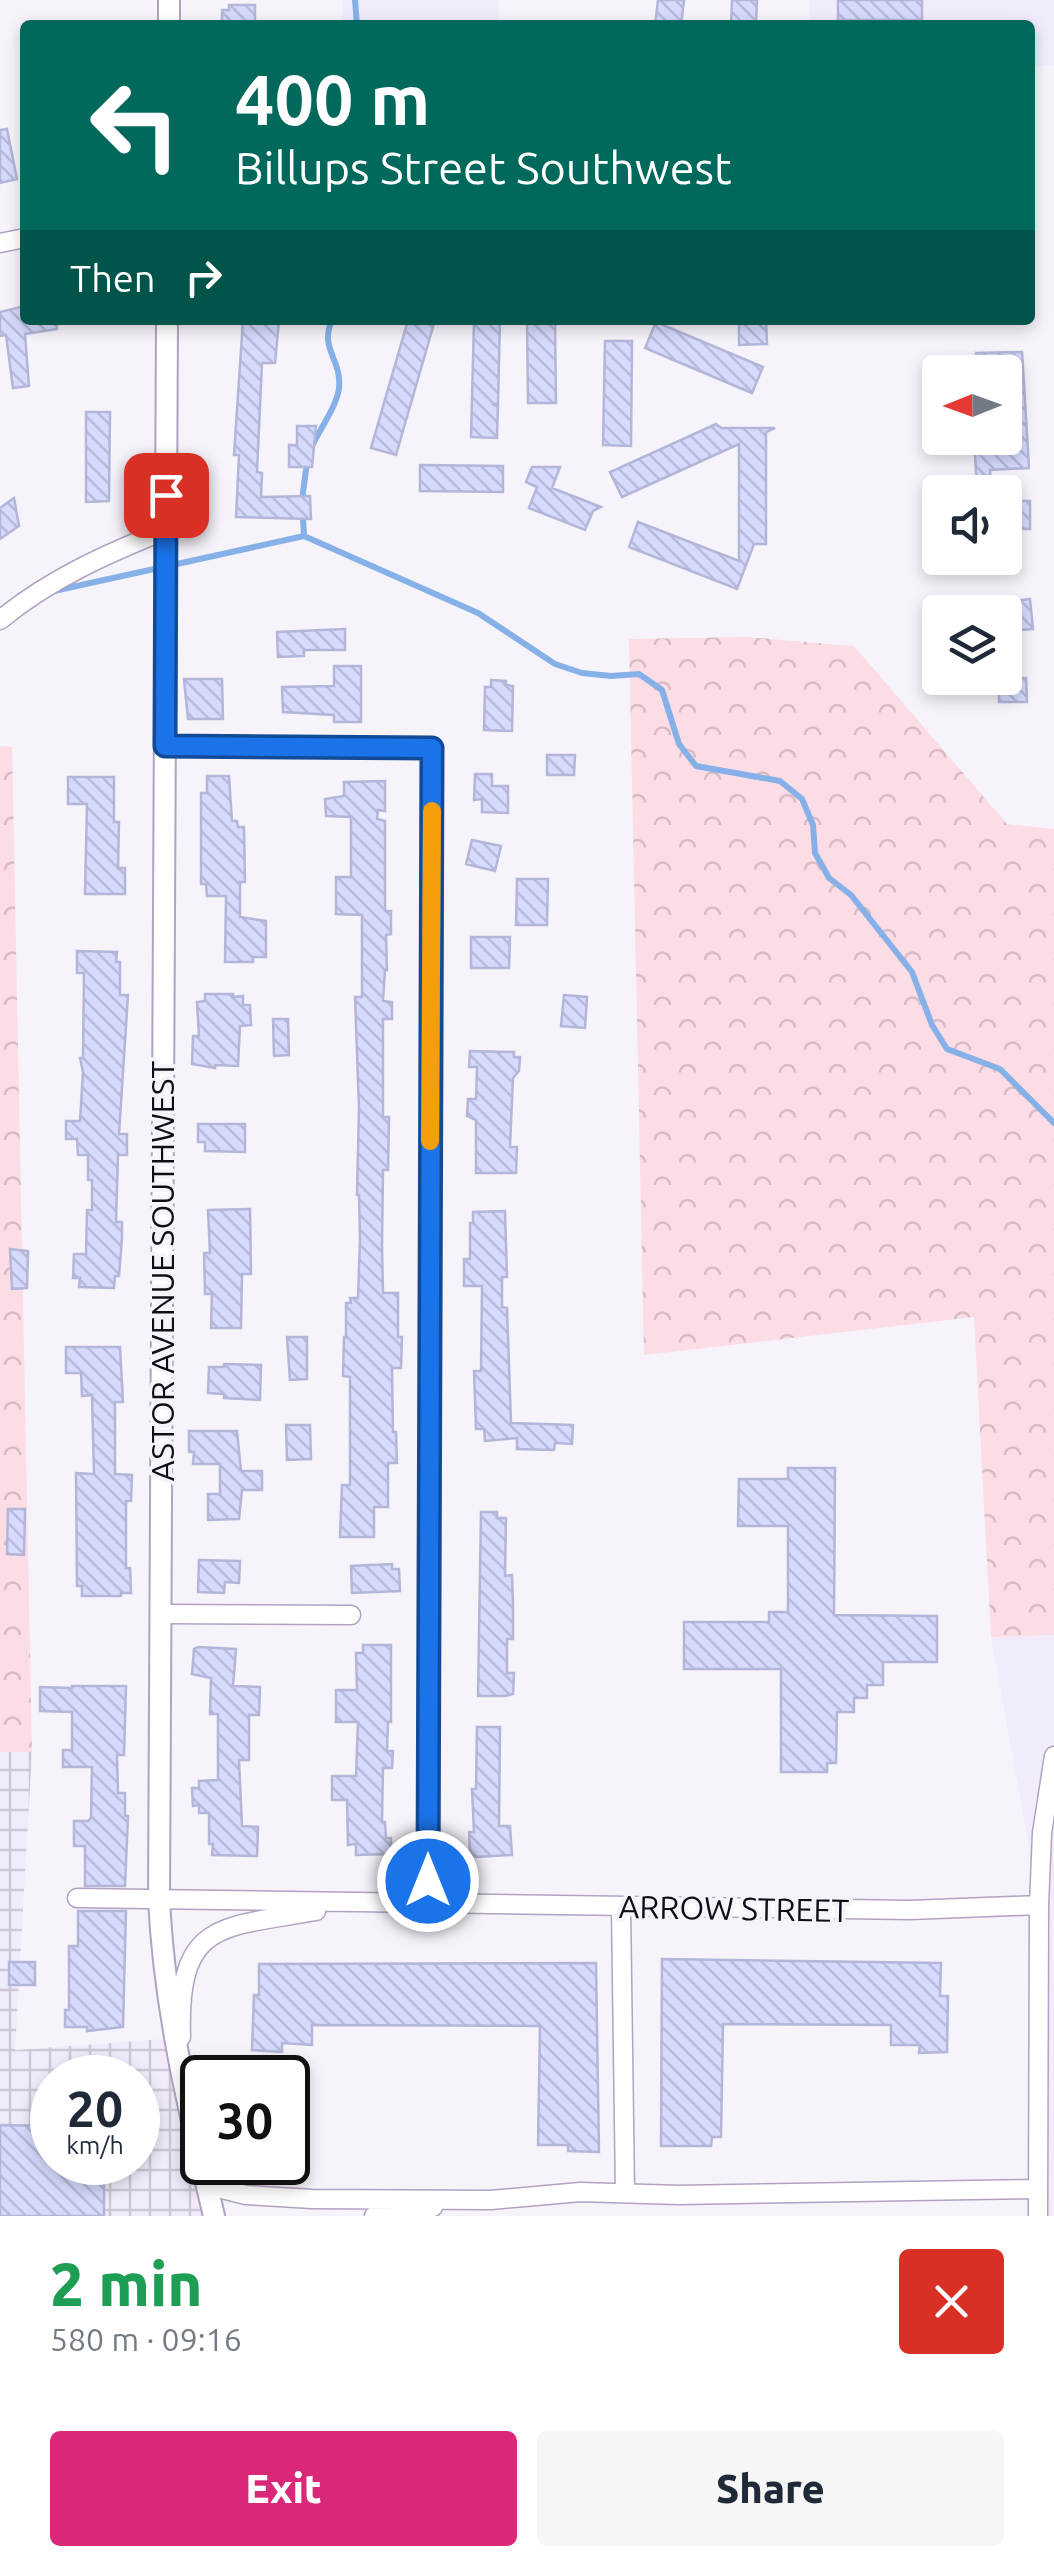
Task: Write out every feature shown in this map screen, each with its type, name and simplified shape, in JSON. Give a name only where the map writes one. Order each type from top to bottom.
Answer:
[{"type":"street","name":"ASTOR AVENUE SOUTHWEST","points":[[167,325],[159,1899],[162,1966],[180,2070]]},
{"type":"street","points":[[0,620],[30,596],[100,556],[166,530]]},
{"type":"street","points":[[165,746],[432,748],[428,1905]]},
{"type":"street","points":[[160,1614],[351,1615]]},
{"type":"street","points":[[1038,2216],[1042,1834],[1054,1756]]},
{"type":"street","points":[[77,1898],[377,1904]]},
{"type":"street","points":[[181,2055],[185,1980],[196,1950],[212,1934],[252,1921],[377,1904]]},
{"type":"street","name":"ARROW STREET","points":[[377,1904],[910,1910],[1040,1905]]},
{"type":"street","points":[[621,1907],[625,2192]]},
{"type":"street","name":"ASTOR AVENUE SOUTHWEST","points":[[206,2185],[214,2216]]},
{"type":"street","points":[[206,2185],[270,2198],[491,2200]]},
{"type":"street","points":[[374,2216],[580,2192],[1038,2190]]},
{"type":"shaded area","points":[[342,0],[499,0],[499,20],[343,20]]},
{"type":"shaded area","points":[[809,0],[1054,0],[1054,65],[1035,66],[1035,20],[809,20]]},
{"type":"shaded area","points":[[1054,1635],[1054,2216],[1035,2216],[1039,1902],[991,1637]]},
{"type":"shaded area","points":[[0,1752],[32,1752],[15,2050],[176,2038],[180,2058],[180,2185],[206,2185],[212,2216],[0,2216]]},
{"type":"green space","points":[[747,637],[854,646],[1007,824],[1054,829],[1054,1635],[991,1637],[974,1317],[644,1355],[629,639]]},
{"type":"green space","points":[[0,746],[12,747],[32,1752],[0,1752]]},
{"type":"building","points":[[658,0],[684,0],[682,20],[656,20]]},
{"type":"building","points":[[732,0],[757,0],[756,20],[731,20]]},
{"type":"building","points":[[838,0],[922,0],[922,20],[838,20]]},
{"type":"building","points":[[229,5],[255,5],[255,20],[222,20],[222,10],[229,10]]},
{"type":"building","points":[[7,129],[17,179],[0,183],[0,130]]},
{"type":"building","points":[[20,307],[20,325],[57,325],[57,329],[25,334],[29,386],[13,388],[6,335],[0,336],[0,312]]},
{"type":"building","points":[[243,325],[279,325],[275,363],[262,363],[257,472],[262,473],[261,497],[310,496],[311,519],[236,517],[239,455],[234,455]]},
{"type":"building","points":[[407,325],[434,325],[396,455],[371,448]]},
{"type":"building","points":[[474,325],[500,325],[498,404],[492,404],[498,406],[497,438],[471,437]]},
{"type":"building","points":[[527,325],[555,325],[556,403],[528,403]]},
{"type":"building","points":[[655,325],[663,325],[763,367],[752,393],[645,348]]},
{"type":"building","points":[[739,325],[766,325],[767,344],[739,345]]},
{"type":"building","points":[[605,341],[632,341],[631,446],[603,445]]},
{"type":"building","points":[[1022,352],[1029,468],[990,470],[990,475],[976,475],[975,455],[1022,455],[1022,355],[976,353]]},
{"type":"building","points":[[86,412],[110,412],[109,501],[86,502]]},
{"type":"building","points":[[716,424],[721,428],[775,428],[766,432],[766,544],[754,544],[737,589],[629,547],[638,522],[739,561],[739,444],[622,497],[610,472]]},
{"type":"building","points":[[297,426],[316,426],[312,467],[289,467],[289,445],[297,445]]},
{"type":"building","points":[[420,465],[503,466],[503,492],[420,491]]},
{"type":"building","points":[[532,467],[560,467],[552,488],[601,507],[593,511],[585,530],[529,508],[537,487],[526,482]]},
{"type":"building","points":[[14,498],[19,526],[0,539],[0,508]]},
{"type":"building","points":[[1022,501],[1030,501],[1030,529],[1022,529]]},
{"type":"building","points":[[1030,599],[1033,629],[1022,630],[1022,600]]},
{"type":"building","points":[[345,629],[345,650],[304,650],[304,656],[278,657],[277,632]]},
{"type":"building","points":[[334,666],[361,666],[361,722],[334,722],[334,715],[283,712],[282,687],[334,686]]},
{"type":"building","points":[[1022,678],[1026,678],[1027,702],[999,702],[999,695],[1022,695]]},
{"type":"building","points":[[184,679],[222,679],[223,719],[188,719]]},
{"type":"building","points":[[491,680],[513,686],[512,731],[484,730],[485,687],[491,687]]},
{"type":"building","points":[[547,755],[575,755],[574,775],[547,775]]},
{"type":"building","points":[[475,774],[492,774],[492,786],[508,786],[508,813],[482,812],[482,799],[474,800]]},
{"type":"building","points":[[207,776],[229,776],[232,821],[244,827],[245,882],[240,882],[240,917],[266,921],[266,957],[253,957],[253,962],[225,962],[226,896],[207,896],[206,884],[201,884],[201,793],[207,793]]},
{"type":"building","points":[[68,777],[114,777],[114,822],[119,822],[118,868],[125,868],[125,894],[85,894],[87,804],[68,804]]},
{"type":"building","points":[[385,781],[385,811],[378,810],[377,819],[385,821],[385,911],[391,911],[391,934],[386,935],[383,1001],[392,1002],[392,1019],[383,1019],[383,1117],[389,1117],[388,1170],[383,1170],[382,1246],[383,1293],[398,1293],[398,1337],[402,1337],[401,1368],[392,1368],[397,1463],[388,1463],[388,1507],[374,1507],[374,1537],[340,1537],[342,1485],[350,1485],[350,1377],[343,1376],[346,1303],[351,1303],[350,1298],[358,1298],[355,997],[362,997],[362,915],[336,914],[336,877],[351,877],[351,817],[326,816],[325,799],[344,796],[344,782]]},
{"type":"building","points":[[472,840],[501,846],[495,871],[466,864]]},
{"type":"building","points":[[517,879],[548,879],[547,925],[516,925]]},
{"type":"building","points":[[471,937],[510,937],[509,968],[471,968]]},
{"type":"building","points":[[77,951],[117,952],[120,995],[128,995],[119,1134],[127,1134],[127,1155],[118,1155],[116,1222],[122,1222],[122,1238],[119,1276],[115,1276],[114,1288],[79,1287],[80,1278],[73,1278],[74,1254],[86,1254],[87,1210],[92,1210],[88,1155],[78,1155],[77,1139],[66,1139],[66,1121],[80,1121],[83,1072],[80,1058],[84,973],[77,973]]},
{"type":"building","points":[[205,994],[243,996],[243,1005],[250,1005],[251,1025],[240,1026],[238,1066],[192,1064],[193,1036],[199,1036],[197,1002],[205,1001]]},
{"type":"building","points":[[564,995],[587,997],[585,1028],[561,1026]]},
{"type":"building","points":[[273,1019],[288,1019],[289,1055],[274,1056]]},
{"type":"building","points":[[470,1051],[514,1052],[514,1057],[520,1057],[519,1071],[513,1078],[510,1147],[517,1147],[516,1173],[476,1173],[476,1120],[467,1116],[468,1099],[476,1099],[477,1067],[469,1067]]},
{"type":"building","points":[[198,1124],[245,1124],[245,1152],[205,1151],[205,1142],[198,1142]]},
{"type":"building","points":[[250,1209],[251,1274],[242,1274],[241,1328],[211,1328],[212,1294],[205,1294],[204,1253],[210,1253],[208,1210]]},
{"type":"building","points":[[505,1211],[507,1277],[502,1277],[502,1307],[507,1308],[511,1423],[573,1425],[572,1444],[555,1443],[554,1450],[517,1449],[517,1438],[485,1441],[484,1429],[476,1429],[474,1371],[481,1371],[482,1286],[464,1286],[464,1259],[470,1259],[473,1212]]},
{"type":"building","points":[[10,1249],[28,1251],[27,1288],[12,1289]]},
{"type":"building","points":[[287,1337],[307,1337],[307,1379],[290,1380]]},
{"type":"building","points":[[66,1347],[120,1347],[123,1402],[115,1402],[115,1474],[132,1475],[131,1501],[126,1501],[126,1568],[130,1568],[131,1593],[121,1596],[82,1596],[82,1586],[77,1586],[76,1473],[94,1474],[92,1395],[82,1396],[81,1373],[66,1373]]},
{"type":"building","points":[[261,1365],[260,1400],[208,1393],[209,1367]]},
{"type":"building","points":[[286,1425],[310,1425],[311,1459],[287,1460]]},
{"type":"building","points":[[189,1431],[237,1431],[241,1471],[262,1471],[262,1490],[242,1490],[239,1519],[208,1520],[208,1494],[220,1494],[220,1464],[193,1464]]},
{"type":"building","points":[[788,1468],[835,1468],[834,1615],[937,1616],[937,1662],[883,1662],[883,1685],[867,1685],[867,1698],[854,1698],[854,1712],[837,1712],[836,1763],[827,1763],[827,1772],[781,1772],[781,1669],[684,1669],[684,1622],[769,1622],[769,1612],[788,1612],[788,1526],[738,1526],[739,1479],[788,1479]]},
{"type":"building","points":[[8,1509],[25,1509],[24,1555],[7,1554]]},
{"type":"building","points":[[481,1512],[497,1512],[497,1518],[506,1518],[505,1576],[512,1575],[513,1604],[513,1639],[507,1639],[507,1673],[514,1673],[513,1694],[505,1696],[478,1696]]},
{"type":"building","points":[[199,1560],[240,1561],[239,1583],[225,1582],[224,1593],[198,1592]]},
{"type":"building","points":[[392,1564],[392,1569],[399,1569],[400,1591],[352,1593],[351,1566]]},
{"type":"building","points":[[363,1645],[391,1645],[387,1751],[393,1751],[392,1768],[383,1768],[382,1822],[386,1838],[391,1838],[391,1854],[356,1855],[356,1844],[348,1845],[347,1800],[332,1800],[332,1776],[356,1776],[358,1722],[336,1722],[336,1690],[357,1690],[356,1653],[363,1653]]},
{"type":"building","points":[[194,1649],[236,1649],[233,1686],[260,1687],[259,1715],[249,1715],[249,1760],[239,1760],[242,1826],[258,1827],[257,1856],[212,1855],[209,1813],[199,1813],[199,1805],[193,1806],[192,1788],[199,1788],[199,1781],[218,1780],[218,1714],[210,1714],[211,1678],[192,1674]]},
{"type":"building","points":[[126,1686],[124,1755],[117,1755],[118,1793],[125,1793],[128,1816],[125,1886],[85,1886],[85,1846],[74,1846],[74,1821],[91,1818],[92,1767],[63,1767],[63,1750],[72,1750],[72,1712],[40,1711],[40,1687]]},
{"type":"building","points":[[477,1727],[500,1727],[499,1826],[510,1826],[512,1855],[476,1857],[470,1853]]},
{"type":"building","points":[[78,1911],[126,1911],[123,2027],[87,2031],[87,2027],[65,2027],[65,2010],[69,2010],[69,1946],[78,1946]]},
{"type":"building","points":[[662,1959],[941,1963],[940,1996],[948,1996],[947,2052],[919,2053],[920,2045],[891,2045],[891,2025],[723,2024],[721,2137],[712,2137],[711,2146],[661,2146]]},
{"type":"building","points":[[9,1962],[35,1962],[35,1985],[9,1985]]},
{"type":"building","points":[[596,1963],[599,2152],[568,2151],[568,2145],[538,2145],[540,2026],[312,2025],[312,2045],[282,2043],[282,2052],[252,2050],[259,1964]]},
{"type":"building","points":[[0,2125],[30,2126],[30,2185],[104,2185],[104,2216],[0,2216]]},
{"type":"waterway","points":[[355,0],[357,20]]},
{"type":"waterway","points":[[312,446],[338,395],[339,378],[328,339],[330,325]]},
{"type":"waterway","points":[[304,536],[302,500],[307,462]]},
{"type":"waterway","points":[[54,591],[304,536],[478,613],[555,664],[582,673],[639,674],[662,690],[679,744],[696,766],[780,781],[802,799],[813,825],[815,853],[829,878],[851,895],[912,972],[932,1025],[947,1049],[1000,1069],[1054,1123]]},
{"type":"slow traffic","points":[[430,1141],[432,811]]},
{"type":"route","points":[[166,495],[165,746],[432,748],[428,1881]]}]
